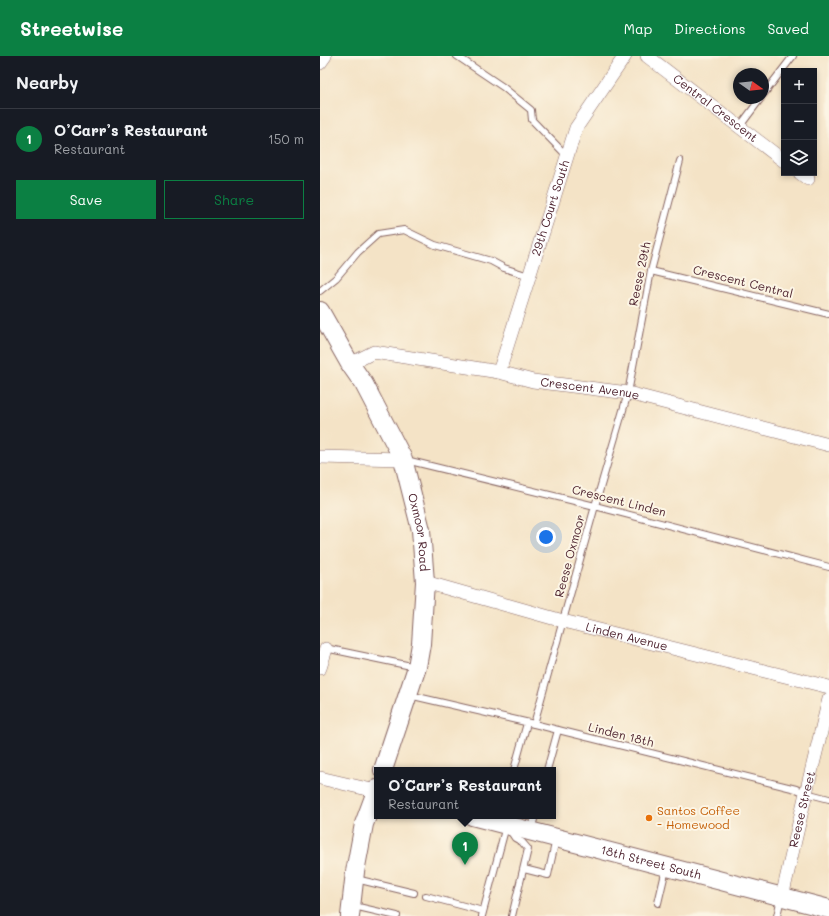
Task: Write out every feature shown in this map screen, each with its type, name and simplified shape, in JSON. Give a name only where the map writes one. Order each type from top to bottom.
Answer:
[{"type":"main road","name":"Oxmoor Road","points":[[320,312],[350,364],[364,384],[403,459],[421,530],[425,582],[421,644],[417,667],[384,767]]},
{"type":"main road","points":[[350,910],[364,824],[374,798]]},
{"type":"main road","name":"18th Street South","points":[[491,819],[533,824],[556,838],[829,909]]},
{"type":"street","points":[[320,63],[325,56]]},
{"type":"street","name":"29th Court South","points":[[499,372],[576,128],[625,56]]},
{"type":"street","name":"Central Crescent","points":[[647,56],[781,158]]},
{"type":"street","name":"Crescent Avenue","points":[[350,364],[374,352],[499,372],[533,382],[628,393],[829,445]]},
{"type":"street","points":[[320,457],[403,459]]},
{"type":"street","name":"Linden Avenue","points":[[425,582],[563,621],[829,687]]},
{"type":"street","points":[[320,668],[323,648]]},
{"type":"street","name":"Reese Street","points":[[782,896],[829,699]]},
{"type":"street","points":[[320,778],[374,789]]},
{"type":"lane","points":[[457,56],[503,87],[531,110],[532,120],[567,156]]},
{"type":"lane","points":[[769,87],[793,56]]},
{"type":"lane","points":[[740,126],[756,104]]},
{"type":"lane","name":"Reese 29th","points":[[628,393],[651,271],[680,161]]},
{"type":"lane","points":[[320,291],[336,278],[358,252],[378,234],[404,230],[435,245],[491,262],[529,276]]},
{"type":"lane","name":"Crescent Central","points":[[651,271],[829,314]]},
{"type":"lane","name":"Reese Oxmoor","points":[[534,724],[628,393]]},
{"type":"lane","name":"Crescent Linden","points":[[403,459],[595,506],[829,567]]},
{"type":"lane","points":[[323,648],[417,667]]},
{"type":"lane","name":"Linden 18th","points":[[407,695],[534,724],[796,789],[829,799]]},
{"type":"lane","points":[[515,767],[527,723]]},
{"type":"lane","points":[[548,767],[558,730]]},
{"type":"lane","points":[[503,821],[515,838],[522,842],[528,849],[512,916]]},
{"type":"lane","points":[[426,896],[483,914],[503,821]]},
{"type":"lane","points":[[524,869],[548,875],[556,838]]},
{"type":"lane","points":[[658,903],[667,867]]},
{"type":"lane","points":[[354,878],[414,893]]},
{"type":"lane","points":[[776,916],[782,896]]},
{"type":"lane","points":[[350,910],[397,916]]},
{"type":"place","name":"Santos Coffee - Homewood","points":[[649,818]]},
{"type":"place","name":"O’Carr’s Restaurant","points":[[465,865]]}]
